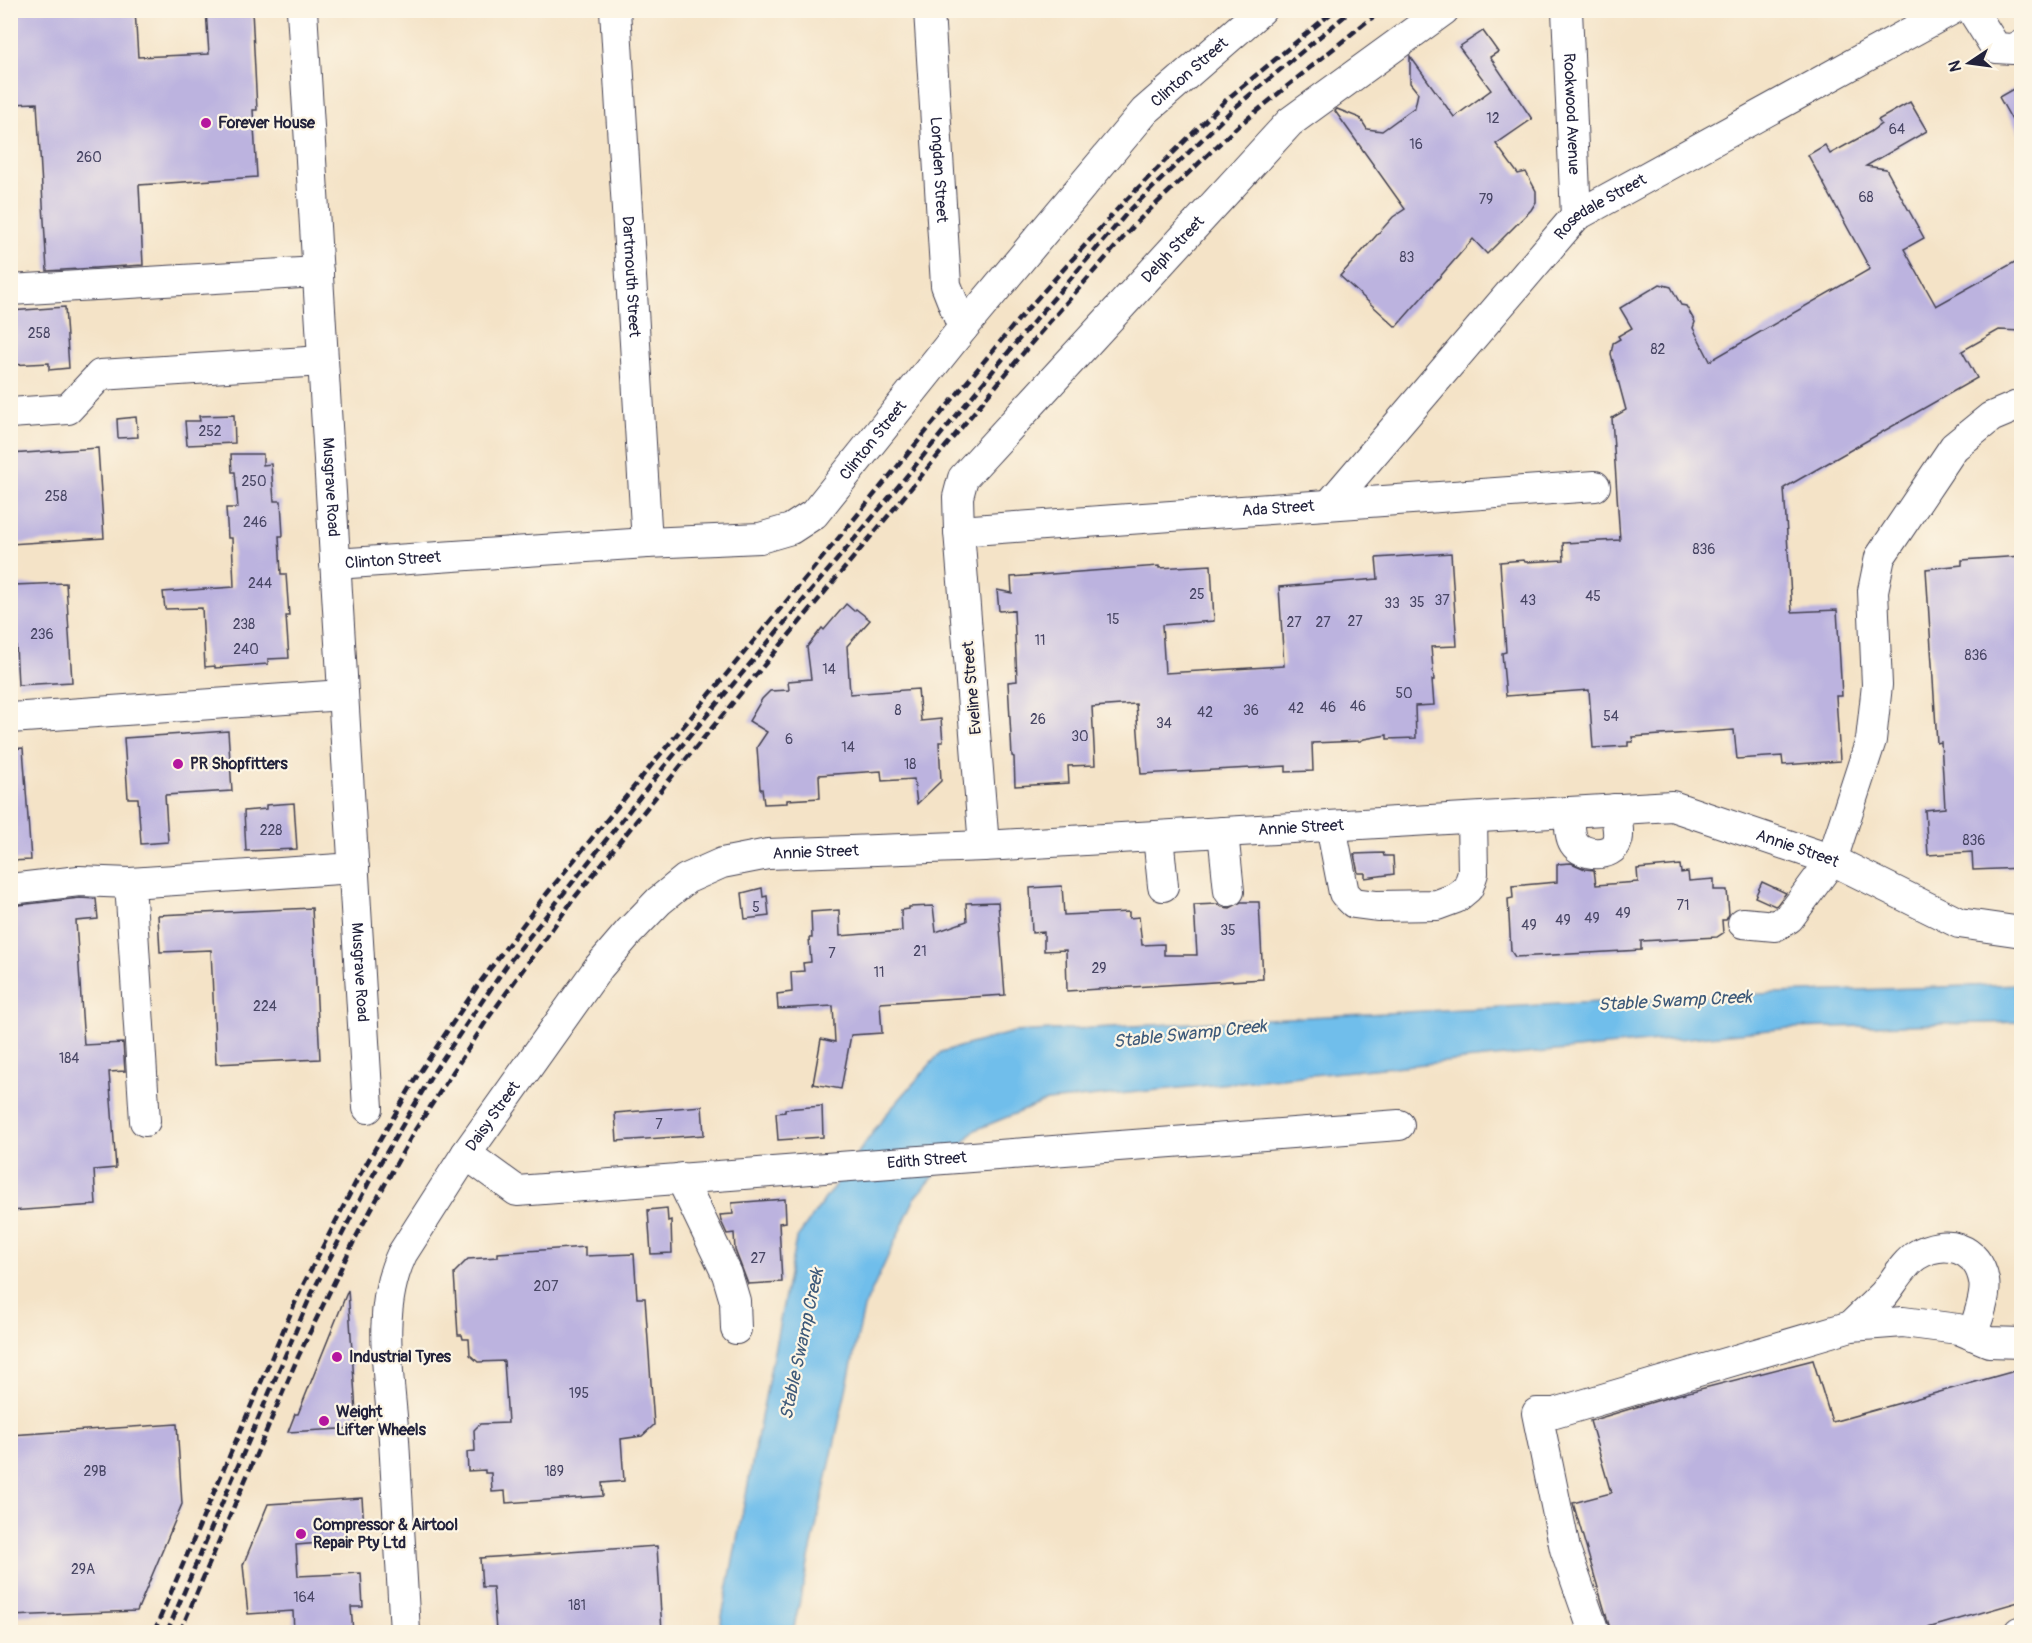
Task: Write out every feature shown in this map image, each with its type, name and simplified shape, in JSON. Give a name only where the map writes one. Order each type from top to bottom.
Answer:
[{"type":"street","name":"Musgrave Road","points":[[302,10],[368,1108]]},
{"type":"street","name":"Dartmouth Street","points":[[615,10],[647,543]]},
{"type":"street","name":"Longden Street","points":[[929,10],[946,285],[963,328]]},
{"type":"street","name":"Delph Street","points":[[959,531],[958,497],[963,478],[1290,122],[1444,10]]},
{"type":"street","name":"Rookwood Avenue","points":[[1567,10],[1576,216]]},
{"type":"street","name":"Rosedale Street","points":[[1330,504],[1576,216],[1951,10]]},
{"type":"street","points":[[1972,10],[1996,48],[2013,49],[2022,45]]},
{"type":"street","name":"Clinton Street","points":[[335,564],[647,543],[760,538],[791,529],[814,514],[963,328],[1145,111],[1256,12]]},
{"type":"street","points":[[10,290],[318,272]]},
{"type":"street","points":[[10,413],[68,409],[100,375],[323,361]]},
{"type":"street","points":[[1743,923],[1774,926],[1789,918],[1832,860],[1871,740],[1877,685],[1873,591],[1880,557],[1954,447],[1991,417],[2022,404]]},
{"type":"street","name":"Ada Street","points":[[959,531],[1595,486]]},
{"type":"street","name":"Eveline Street","points":[[959,531],[984,846]]},
{"type":"street","points":[[10,718],[343,695]]},
{"type":"street","name":"Annie Street","points":[[599,967],[659,901],[686,879],[722,863],[768,854],[984,846],[1672,806],[1832,860],[1959,923],[2022,932]]},
{"type":"street","points":[[1569,812],[1572,841],[1577,848],[1588,852],[1606,852],[1613,848],[1618,840],[1615,809]]},
{"type":"street","points":[[1331,826],[1344,893],[1354,903],[1377,906],[1437,905],[1456,898],[1468,888],[1473,873],[1472,818]]},
{"type":"street","points":[[1223,832],[1228,891]]},
{"type":"street","points":[[1158,836],[1163,886]]},
{"type":"street","points":[[10,889],[79,881],[130,883],[354,868]]},
{"type":"street","points":[[130,883],[145,1121]]},
{"type":"street","name":"Daisy Street","points":[[405,1632],[387,1350],[389,1295],[394,1271],[402,1254],[466,1154],[599,967]]},
{"type":"street","name":"Edith Street","points":[[466,1154],[517,1191],[1399,1125]]},
{"type":"street","points":[[681,1178],[727,1274],[735,1301],[736,1329]]},
{"type":"street","points":[[1851,1326],[1883,1294],[1915,1256],[1938,1246],[1961,1249],[1978,1263],[1985,1283],[1980,1312],[1972,1335]]},
{"type":"street","points":[[1594,1632],[1564,1549],[1537,1413],[1555,1413],[1851,1326],[1903,1322],[1958,1329],[1989,1342],[2022,1343]]},
{"type":"water","name":"Stable Swamp Creek","points":[[2021,984],[2021,1022],[1790,1028],[1047,1101],[975,1130],[915,1198],[864,1308],[793,1632],[719,1632],[796,1239],[884,1117],[941,1052],[1014,1032],[1778,993]]},
{"type":"building","points":[[10,10],[135,10],[138,57],[209,54],[206,10],[252,10],[257,110],[253,110],[257,177],[139,185],[143,265],[47,271],[37,103],[10,104]]},
{"type":"building","points":[[1483,31],[1498,52],[1490,57],[1532,119],[1496,144],[1518,174],[1526,172],[1536,191],[1536,202],[1531,210],[1487,254],[1473,239],[1396,327],[1340,276],[1393,217],[1405,209],[1335,111],[1337,109],[1360,118],[1367,129],[1382,131],[1415,107],[1418,93],[1410,83],[1410,56],[1454,117],[1491,90],[1459,47]]},
{"type":"building","points":[[2022,84],[2022,138],[1999,97]]},
{"type":"building","points":[[1910,102],[1927,131],[1866,166],[1886,169],[1924,238],[1904,249],[1936,306],[2022,258],[2022,331],[1999,330],[1962,351],[1977,378],[1784,488],[1792,612],[1837,610],[1842,696],[1836,696],[1840,761],[1783,765],[1782,756],[1737,759],[1734,730],[1632,737],[1633,742],[1628,742],[1628,746],[1593,748],[1589,690],[1506,696],[1502,653],[1506,652],[1500,562],[1564,560],[1563,543],[1620,540],[1612,418],[1626,410],[1611,354],[1613,343],[1620,339],[1618,336],[1632,328],[1620,308],[1660,284],[1671,287],[1681,305],[1686,306],[1695,322],[1693,328],[1710,361],[1870,269],[1808,155],[1825,145],[1830,154],[1870,132],[1881,124],[1878,120]]},
{"type":"building","points":[[65,307],[69,368],[49,370],[49,363],[10,365],[10,311]]},
{"type":"building","points":[[234,415],[235,443],[187,445],[185,421],[200,421],[199,416]]},
{"type":"building","points":[[136,417],[138,437],[118,438],[117,419]]},
{"type":"building","points":[[98,448],[104,538],[10,544],[10,454]]},
{"type":"building","points":[[231,454],[263,454],[263,465],[271,464],[274,501],[281,501],[283,536],[279,536],[281,574],[286,574],[289,658],[268,659],[268,664],[215,668],[215,666],[205,667],[202,608],[165,609],[163,592],[234,587],[232,538],[228,538],[226,508],[238,508]]},
{"type":"building","points":[[1451,553],[1457,646],[1431,647],[1434,705],[1415,706],[1416,738],[1387,739],[1387,735],[1360,741],[1312,743],[1313,771],[1286,772],[1286,766],[1141,774],[1136,704],[1092,707],[1095,765],[1068,766],[1069,783],[1015,786],[1008,682],[1017,681],[1014,610],[999,611],[997,590],[1012,593],[1011,577],[1159,566],[1159,568],[1211,565],[1214,621],[1162,625],[1165,673],[1284,666],[1279,587],[1378,579],[1376,558]]},
{"type":"building","points":[[2022,556],[2022,868],[1973,870],[1972,852],[1928,855],[1925,810],[1945,808],[1941,742],[1937,743],[1926,569],[1962,565],[1962,560]]},
{"type":"building","points":[[66,583],[72,682],[18,685],[13,585]]},
{"type":"building","points":[[846,604],[870,620],[847,646],[850,694],[918,689],[921,721],[941,719],[943,742],[939,742],[941,781],[917,804],[914,779],[882,781],[881,771],[819,775],[820,798],[764,804],[762,789],[760,789],[757,747],[767,732],[749,721],[762,699],[770,691],[789,690],[788,681],[811,679],[807,647]]},
{"type":"building","name":"PR Shopfitters","points":[[228,731],[232,791],[165,795],[168,842],[141,844],[138,798],[128,798],[124,738]]},
{"type":"building","points":[[23,748],[31,860],[10,861],[10,749]]},
{"type":"building","points":[[294,803],[297,849],[246,851],[244,811],[266,809],[266,805]]},
{"type":"building","points":[[1383,853],[1384,856],[1393,856],[1394,874],[1365,878],[1365,873],[1358,873],[1354,854]]},
{"type":"building","points":[[1571,863],[1594,870],[1596,885],[1638,882],[1637,869],[1680,865],[1681,873],[1688,872],[1689,881],[1714,879],[1714,890],[1727,890],[1729,914],[1726,920],[1722,920],[1723,933],[1717,937],[1641,941],[1641,950],[1515,957],[1511,951],[1508,899],[1513,898],[1512,886],[1557,882],[1557,864]]},
{"type":"building","points":[[1762,882],[1786,893],[1777,905],[1755,897]]},
{"type":"building","points":[[1062,886],[1064,915],[1129,912],[1129,918],[1139,917],[1142,945],[1164,944],[1164,955],[1197,955],[1194,905],[1218,904],[1230,908],[1241,902],[1259,902],[1263,979],[1067,991],[1066,950],[1044,951],[1044,932],[1032,933],[1030,888]]},
{"type":"building","points":[[762,888],[763,897],[767,896],[769,916],[745,919],[742,893]]},
{"type":"building","points":[[80,898],[96,899],[98,919],[76,921],[84,1045],[123,1043],[125,1071],[109,1072],[116,1168],[94,1170],[96,1205],[10,1211],[10,906]]},
{"type":"building","points":[[998,902],[1005,995],[880,1003],[882,1033],[851,1035],[841,1089],[813,1084],[821,1039],[835,1042],[833,1006],[778,1009],[777,994],[792,992],[791,972],[804,971],[803,963],[811,962],[809,938],[812,938],[811,912],[839,910],[840,936],[902,931],[901,910],[909,909],[909,907],[933,906],[936,932],[967,921],[966,903]]},
{"type":"building","points":[[312,908],[320,1059],[216,1064],[211,950],[160,952],[158,915]]},
{"type":"building","points":[[702,1106],[704,1135],[617,1141],[615,1113]]},
{"type":"building","points":[[822,1106],[823,1137],[778,1140],[776,1113],[785,1112],[785,1109]]},
{"type":"building","points":[[785,1199],[786,1222],[779,1223],[782,1282],[748,1284],[735,1250],[734,1233],[727,1234],[720,1215],[733,1214],[732,1203]]},
{"type":"building","points":[[667,1208],[668,1221],[671,1220],[672,1253],[651,1254],[648,1210]]},
{"type":"building","points":[[585,1247],[585,1256],[634,1254],[637,1298],[645,1298],[654,1425],[642,1436],[621,1439],[624,1481],[602,1483],[603,1496],[506,1503],[505,1491],[492,1492],[491,1473],[485,1473],[485,1470],[468,1471],[467,1452],[475,1451],[474,1430],[480,1424],[508,1423],[504,1361],[478,1362],[470,1355],[469,1339],[463,1339],[462,1335],[458,1335],[454,1273],[468,1259],[498,1257],[498,1253]]},
{"type":"building","name":"Industrial Tyres","points":[[348,1290],[357,1428],[288,1432],[295,1414],[298,1414]]},
{"type":"building","points":[[1813,1360],[1832,1422],[2022,1369],[2022,1601],[1914,1632],[1611,1632],[1573,1503],[1611,1493],[1590,1421],[1673,1396]]},
{"type":"building","points":[[177,1424],[182,1504],[137,1611],[10,1616],[10,1435]]},
{"type":"building","points":[[362,1498],[364,1527],[345,1527],[346,1541],[296,1545],[298,1576],[361,1573],[363,1607],[351,1607],[353,1632],[294,1632],[293,1611],[248,1614],[243,1565],[268,1504]]},
{"type":"building","points":[[657,1546],[662,1632],[496,1632],[493,1587],[482,1587],[480,1558]]},
{"type":"railway","points":[[154,1632],[301,1289],[357,1180],[416,1078],[478,985],[540,902],[1018,320],[1122,204],[1226,100],[1335,10]]},
{"type":"railway","points":[[167,1632],[311,1295],[369,1182],[435,1070],[507,965],[663,768],[1029,327],[1128,212],[1233,109],[1352,10]]},
{"type":"railway","points":[[180,1632],[298,1357],[357,1235],[415,1130],[489,1017],[575,897],[687,758],[1039,334],[1138,221],[1237,127],[1383,10]]},
{"type":"place","name":"Forever House","points":[[206,123]]},
{"type":"place","name":"PR Shopfitters","points":[[178,764]]},
{"type":"place","name":"Industrial Tyres","points":[[337,1357]]},
{"type":"place","name":"Weight Lifter Wheels","points":[[324,1421]]},
{"type":"place","name":"Compressor & Airtool Repair Pty Ltd","points":[[301,1534]]}]
